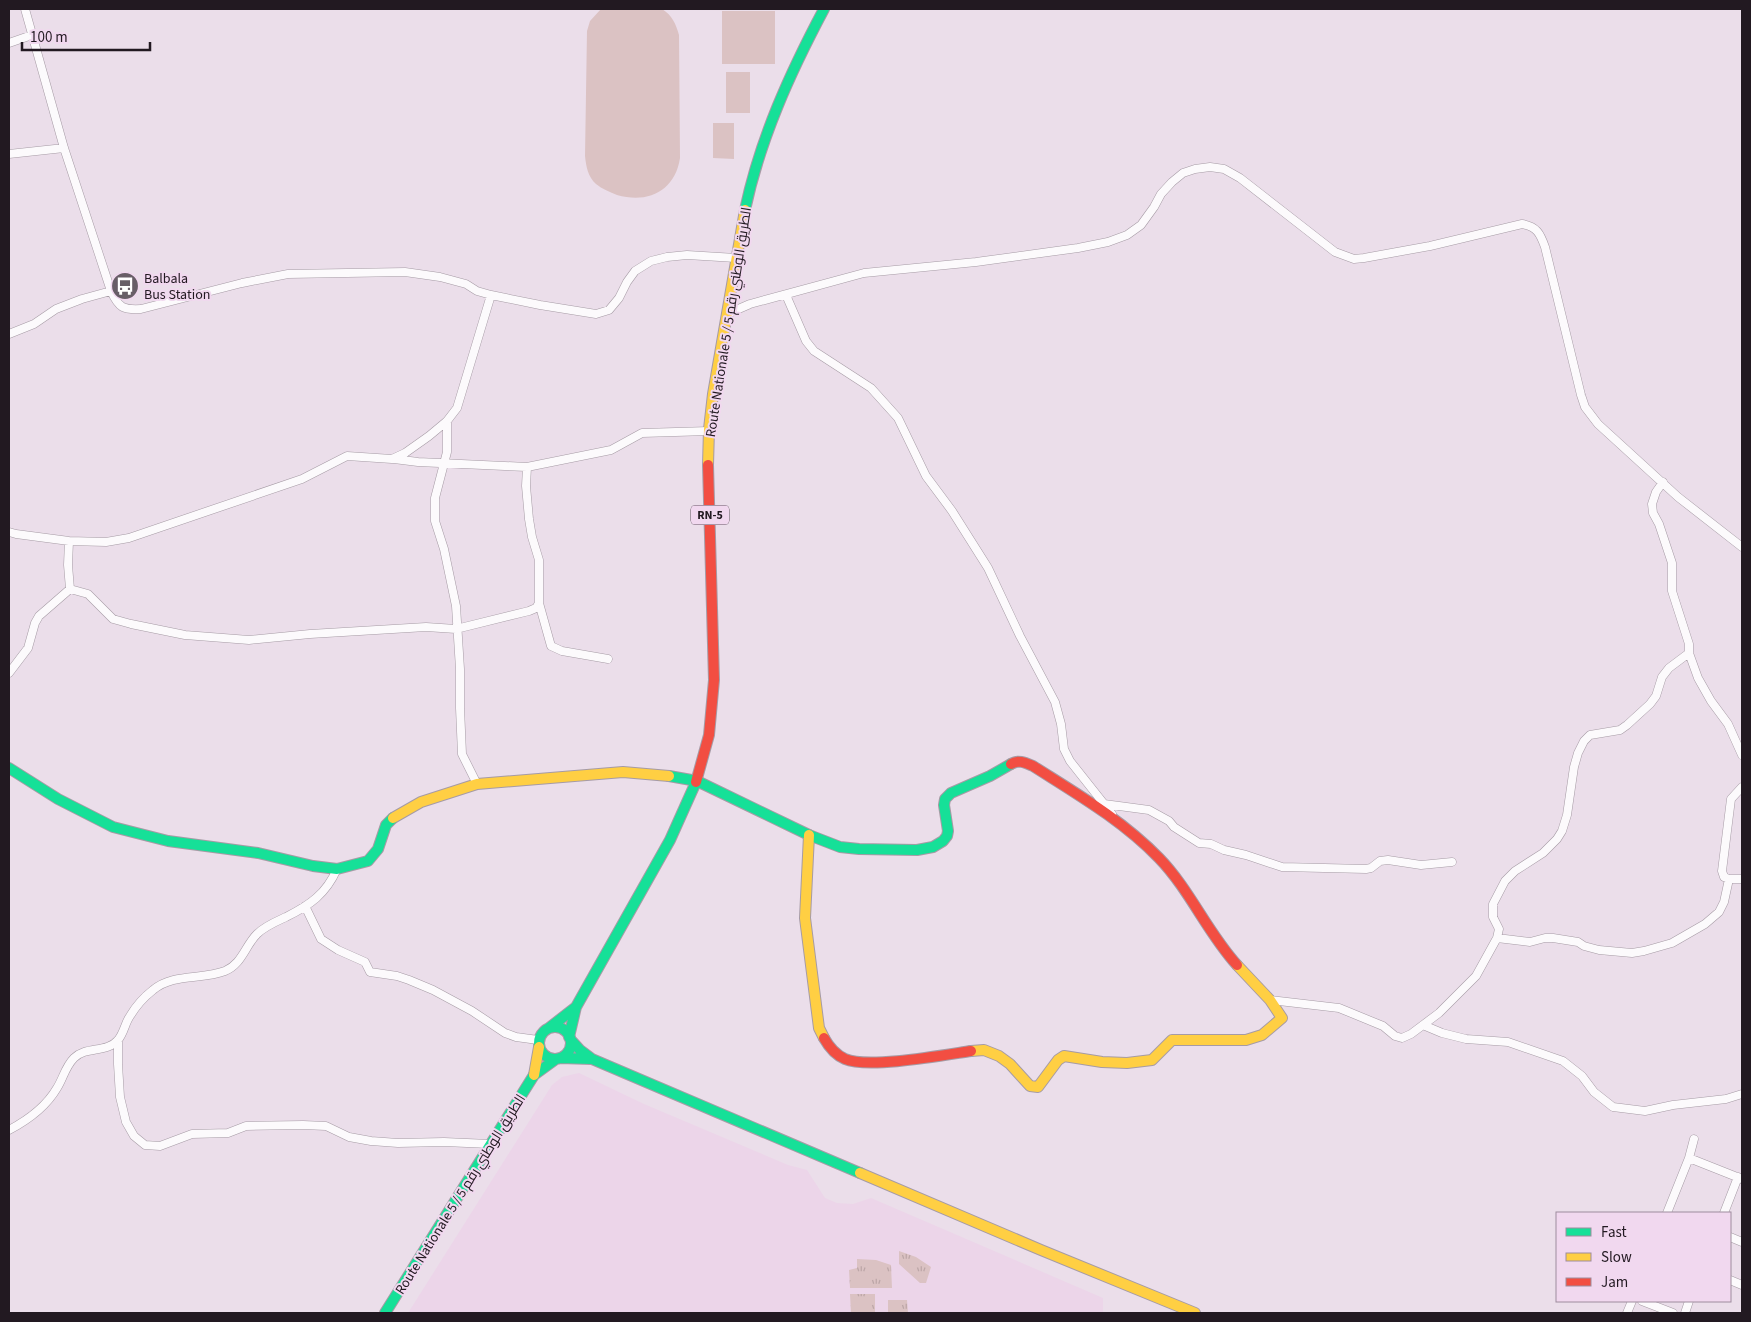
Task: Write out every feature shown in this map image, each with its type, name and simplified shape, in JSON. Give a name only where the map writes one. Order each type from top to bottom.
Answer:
[{"type":"main road","name":"Route Nationale 5 / الطريق الوطني رقم 5","points":[[576,1007],[686,811],[697,781],[710,733],[715,683],[708,468],[709,431],[727,314],[736,258],[751,187],[767,136],[803,49],[824,9]]},
{"type":"main road","points":[[9,768],[58,799],[113,827],[168,841],[258,853],[313,866],[337,869],[368,861],[378,849],[386,825],[396,815],[421,802],[477,784],[623,772],[659,774],[697,781],[809,836],[840,847],[917,850],[933,847],[947,836],[944,805],[951,793],[990,776],[1014,762],[1024,762],[1034,766],[1115,819],[1164,865],[1186,891],[1222,949],[1270,1000],[1282,1018],[1262,1035],[1246,1040],[1172,1040],[1152,1060],[1128,1063],[1102,1062],[1064,1056],[1058,1060],[1038,1087],[1030,1086],[1012,1065],[998,1054],[984,1050],[871,1063],[847,1060],[828,1046],[819,1028],[805,918],[809,836]]},
{"type":"main road","name":"RN-5","points":[[549,1028],[576,1007]]},
{"type":"main road","name":"RN-5","points":[[570,1038],[576,1007]]},
{"type":"main road","points":[[534,1075],[542,1033],[549,1028],[561,1028],[580,1050],[592,1059],[1023,1242],[1196,1313]]},
{"type":"main road","points":[[534,1075],[565,1056],[570,1048],[570,1038]]},
{"type":"main road","points":[[539,1044],[545,1057],[592,1059]]},
{"type":"main road","name":"Route Nationale 5 / الطريق الوطني رقم 5","points":[[385,1313],[534,1075]]},
{"type":"street","points":[[25,9],[64,148],[111,292],[117,303],[126,310],[141,309],[242,283],[288,274],[405,272],[440,276],[466,284],[477,291],[490,295],[596,314],[609,310],[619,298],[635,271],[650,261],[687,255],[736,258]]},
{"type":"street","points":[[9,43],[32,35]]},
{"type":"street","points":[[9,154],[64,148]]},
{"type":"street","points":[[727,314],[750,304],[825,282],[864,273],[985,260],[1078,248],[1108,242],[1127,235],[1141,225],[1161,194],[1183,173],[1210,167],[1224,169],[1240,178],[1335,252],[1354,259],[1430,246],[1522,224],[1533,226],[1540,233],[1545,247],[1585,407],[1598,424],[1678,497],[1742,547]]},
{"type":"street","points":[[9,334],[34,324],[56,309],[82,299],[111,292]]},
{"type":"street","points":[[392,459],[405,453],[447,421],[457,408],[490,295]]},
{"type":"street","points":[[786,295],[806,341],[814,351],[871,388],[898,418],[926,476],[952,510],[988,568],[1054,702],[1061,724],[1064,749],[1070,761],[1115,819]]},
{"type":"street","points":[[447,421],[447,452],[435,498],[435,521],[444,549],[456,606],[462,754],[477,784]]},
{"type":"street","points":[[9,532],[69,541],[106,542],[129,538],[302,479],[347,456],[527,468],[611,450],[642,433],[709,431]]},
{"type":"street","points":[[527,468],[526,486],[529,519],[539,560],[538,603],[551,646],[562,651],[608,659]]},
{"type":"street","points":[[1663,482],[1656,492],[1652,504],[1653,513],[1659,524],[1672,563],[1672,591],[1688,644],[1688,653],[1710,701],[1728,724],[1742,754]]},
{"type":"street","points":[[69,541],[68,566],[70,589]]},
{"type":"street","points":[[70,589],[88,594],[113,619],[130,624],[185,635],[249,640],[310,634],[426,627],[456,629],[529,611],[536,608],[538,603]]},
{"type":"street","points":[[9,673],[28,648],[35,623],[39,616],[70,589]]},
{"type":"street","points":[[1270,1000],[1339,1008],[1376,1022],[1395,1036],[1402,1038],[1423,1025],[1456,997],[1476,976],[1498,938],[1499,929],[1493,917],[1493,904],[1505,881],[1515,871],[1544,853],[1562,831],[1567,815],[1574,767],[1584,741],[1590,735],[1620,730],[1627,725],[1656,696],[1662,678],[1669,668],[1688,653]]},
{"type":"street","points":[[1742,787],[1731,799],[1722,871],[1724,877],[1728,879],[1742,879]]},
{"type":"street","points":[[1104,804],[1149,810],[1169,821],[1174,827],[1199,843],[1211,844],[1224,850],[1282,867],[1371,868],[1380,861],[1388,860],[1421,865],[1452,862]]},
{"type":"street","points":[[9,1130],[25,1122],[43,1107],[57,1088],[73,1059],[82,1052],[110,1046],[118,1040],[130,1016],[140,1002],[154,989],[169,981],[211,975],[236,965],[255,936],[264,928],[305,906],[322,894],[330,884],[337,869]]},
{"type":"street","points":[[1498,938],[1530,942],[1553,938],[1578,942],[1584,946],[1599,950],[1632,953],[1644,951],[1672,942],[1705,924],[1719,912],[1724,902],[1728,879]]},
{"type":"street","points":[[305,906],[321,939],[338,950],[365,962],[370,972],[410,980],[472,1011],[505,1033],[539,1044]]},
{"type":"street","points":[[1423,1025],[1442,1033],[1466,1039],[1508,1042],[1564,1061],[1582,1076],[1594,1092],[1613,1107],[1645,1111],[1673,1105],[1726,1099],[1742,1094]]},
{"type":"street","points":[[118,1040],[120,1097],[126,1122],[134,1136],[145,1145],[160,1146],[192,1134],[228,1134],[246,1126],[303,1125],[326,1126],[349,1137],[398,1144],[444,1142],[490,1144]]},
{"type":"street","points":[[1667,1212],[1689,1158],[1694,1139]]},
{"type":"street","points":[[1689,1158],[1740,1178],[1724,1212]]},
{"type":"street","points":[[1645,1302],[1673,1313]]},
{"type":"shaded area","points":[[579,1073],[644,1104],[788,1165],[807,1170],[825,1198],[837,1203],[853,1204],[871,1198],[1103,1298],[1103,1313],[408,1313],[552,1085],[562,1077]]},
{"type":"green space","points":[[601,9],[662,9],[673,20],[679,35],[680,158],[677,169],[666,187],[649,196],[639,198],[617,195],[598,186],[589,175],[585,156],[587,31],[590,21]]},
{"type":"green space","points":[[722,11],[775,11],[775,64],[722,64]]},
{"type":"green space","points":[[726,72],[750,72],[750,113],[726,113]]},
{"type":"green space","points":[[713,123],[734,123],[734,159],[713,158]]},
{"type":"green space","points":[[899,1251],[916,1257],[931,1267],[926,1283],[920,1283],[899,1264]]},
{"type":"green space","points":[[857,1259],[876,1260],[891,1265],[892,1288],[850,1288],[849,1270],[857,1268]]},
{"type":"green space","points":[[850,1294],[875,1294],[875,1313],[851,1313]]},
{"type":"green space","points":[[888,1300],[907,1300],[908,1313],[888,1313]]},
{"type":"traffic: fast","points":[[745,210],[759,158],[777,107],[799,57],[824,9]]},
{"type":"traffic: fast","points":[[669,776],[697,781],[809,835],[840,847],[917,850],[933,847],[947,836],[944,805],[945,799],[951,793],[990,776],[1011,764]]},
{"type":"traffic: fast","points":[[9,768],[58,799],[113,827],[168,841],[258,853],[313,866],[337,869],[368,861],[378,849],[386,825],[393,818]]},
{"type":"traffic: fast","points":[[569,1037],[576,1007],[670,840],[696,782]]},
{"type":"traffic: fast","points":[[549,1028],[576,1007]]},
{"type":"traffic: fast","points":[[555,1027],[561,1028],[566,1032],[570,1037],[571,1043],[570,1049],[566,1054],[561,1058],[555,1059],[549,1058],[544,1054],[540,1049],[539,1043],[540,1037],[544,1032],[549,1028],[555,1027]]},
{"type":"traffic: fast","points":[[570,1039],[592,1059],[860,1173]]},
{"type":"traffic: fast","points":[[560,1058],[592,1059]]},
{"type":"traffic: fast","points":[[385,1313],[534,1075],[556,1059]]},
{"type":"traffic: slow","points":[[708,465],[709,429],[713,394],[745,210]]},
{"type":"traffic: slow","points":[[393,818],[421,802],[477,784],[623,772],[669,776]]},
{"type":"traffic: slow","points":[[809,835],[805,918],[819,1028],[824,1038]]},
{"type":"traffic: slow","points":[[971,1051],[984,1050],[999,1056],[1010,1064],[1030,1086],[1038,1087],[1058,1060],[1064,1056],[1102,1062],[1127,1063],[1152,1060],[1172,1040],[1246,1040],[1262,1035],[1282,1018],[1270,1000],[1237,965]]},
{"type":"traffic: slow","points":[[534,1075],[539,1047]]},
{"type":"traffic: slow","points":[[860,1173],[1195,1313]]},
{"type":"traffic: jam","points":[[696,782],[709,735],[714,680],[708,465]]},
{"type":"traffic: jam","points":[[1011,764],[1019,762],[1033,766],[1099,808],[1145,844],[1170,870],[1237,965]]},
{"type":"traffic: jam","points":[[824,1038],[830,1048],[839,1055],[856,1062],[888,1062],[971,1051]]},
{"type":"place","name":"Balbala Bus Station","points":[[125,286]]}]
